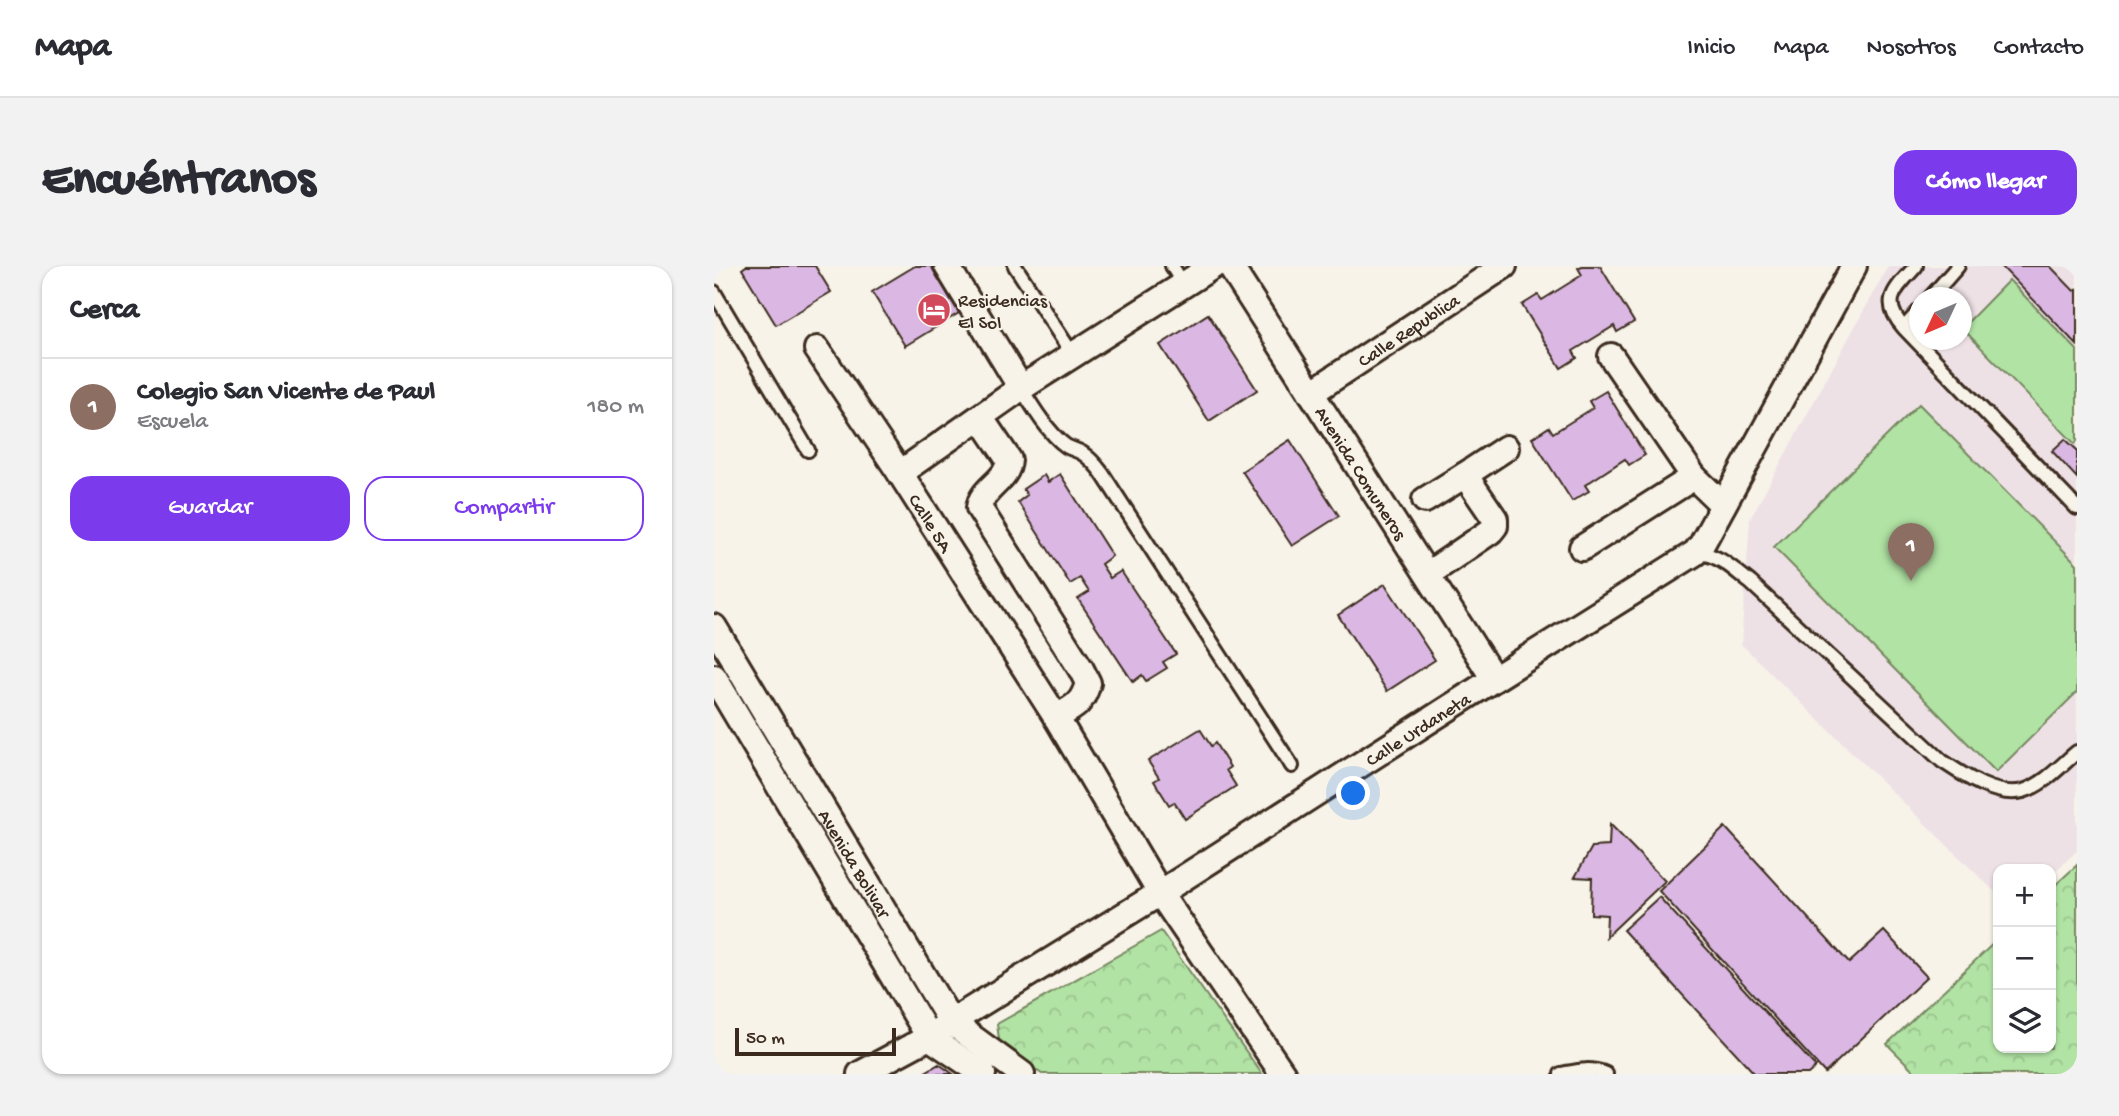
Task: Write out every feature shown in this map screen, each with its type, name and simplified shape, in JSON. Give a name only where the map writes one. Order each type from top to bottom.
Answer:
[{"type":"street","points":[[947,266],[1021,388]]},
{"type":"street","name":"Calle 5A","points":[[1213,266],[1178,275],[1073,355],[900,473],[1056,717],[1160,893],[1283,1074]]},
{"type":"street","name":"Avenida Comuneros","points":[[1230,266],[1494,678]]},
{"type":"street","name":"Calle Republica","points":[[1311,393],[1504,266]]},
{"type":"street","name":"Calle Urdaneta","points":[[860,1074],[929,1037],[1160,893],[1494,678],[1695,553],[1854,266]]},
{"type":"street","points":[[817,349],[900,473]]},
{"type":"street","points":[[1611,356],[1694,477],[1723,505]]},
{"type":"street","points":[[980,416],[1009,460],[1009,469],[980,500],[979,508],[1088,683],[1084,698],[1056,717]]},
{"type":"street","points":[[1425,500],[1506,447]]},
{"type":"street","points":[[1428,574],[1495,526],[1495,519],[1465,475]]},
{"type":"street","points":[[1582,548],[1694,477]]},
{"type":"street","name":"Avenida Bolivar","points":[[714,627],[951,1022],[1022,1074]]},
{"type":"street","name":"Avenida Bolivar","points":[[714,677],[929,1037],[984,1074]]},
{"type":"lane","points":[[1015,266],[1073,355]]},
{"type":"lane","points":[[1916,266],[1894,292],[1890,306],[1896,319],[2077,508]]},
{"type":"lane","points":[[1940,287],[1958,266]]},
{"type":"lane","points":[[714,292],[808,450]]},
{"type":"lane","points":[[1904,328],[1909,322]]},
{"type":"lane","points":[[1021,388],[1031,406],[1058,439],[1067,447],[1082,453],[1102,473],[1292,766]]},
{"type":"lane","points":[[1695,553],[1710,553],[1728,564],[1942,761],[1976,783],[2010,792],[2023,791],[2046,779],[2077,752]]},
{"type":"lane","points":[[1563,1074],[1578,1070],[1596,1070],[1606,1074]]},
{"type":"shaded area","points":[[1888,266],[2077,266],[2077,851],[2056,870],[2056,864],[1993,864],[1993,890],[1741,644],[1750,519]]},
{"type":"green space","points":[[2009,280],[2077,350],[2075,444],[1972,338],[1972,318]]},
{"type":"green space","points":[[1919,404],[2077,564],[2077,692],[1996,772],[1774,547]]},
{"type":"green space","points":[[2077,865],[2077,1074],[1917,1074],[1887,1044],[1993,944],[1993,1053],[2056,1053],[2056,884]]},
{"type":"green space","points":[[1161,931],[1262,1074],[1042,1074],[1000,1047],[997,1024]]},
{"type":"building","points":[[746,266],[815,266],[831,292],[776,325],[742,269]]},
{"type":"building","points":[[915,266],[931,266],[959,313],[905,346],[872,292]]},
{"type":"building","points":[[1600,266],[1634,322],[1617,332],[1614,326],[1573,351],[1577,358],[1561,368],[1522,305],[1538,295],[1542,300],[1582,275],[1578,268]]},
{"type":"building","points":[[2001,266],[2050,266],[2074,291],[2077,289],[2077,345]]},
{"type":"building","points":[[1208,314],[1257,390],[1209,421],[1160,345]]},
{"type":"building","points":[[1606,391],[1645,455],[1629,465],[1625,459],[1585,485],[1589,491],[1572,501],[1532,438],[1549,427],[1553,433],[1593,408],[1589,401]]},
{"type":"building","points":[[2065,439],[2077,450],[2077,478],[2052,451]]},
{"type":"building","points":[[1290,440],[1339,516],[1292,546],[1242,471]]},
{"type":"building","points":[[1060,474],[1112,556],[1101,564],[1110,578],[1121,571],[1176,654],[1163,662],[1167,668],[1146,681],[1142,675],[1133,682],[1078,599],[1089,592],[1080,578],[1070,584],[1018,502],[1027,495],[1023,489],[1044,475],[1048,482]]},
{"type":"building","points":[[1385,584],[1435,660],[1387,691],[1338,615]]},
{"type":"building","points":[[1200,729],[1211,746],[1215,743],[1230,767],[1226,770],[1236,786],[1185,819],[1174,802],[1169,805],[1154,781],[1159,778],[1148,761]]},
{"type":"building","points":[[1610,824],[1665,881],[1606,937],[1607,915],[1591,914],[1592,878],[1575,877],[1592,847],[1609,846]]},
{"type":"building","points":[[1725,827],[1849,963],[1884,931],[1927,977],[1825,1073],[1659,891]]},
{"type":"building","points":[[1659,897],[1816,1067],[1808,1074],[1755,1074],[1623,930]]},
{"type":"building","points":[[939,1064],[953,1074],[922,1074]]},
{"type":"place","name":"Residencias El Sol","points":[[934,310]]},
{"type":"place","name":"Colegio San Vicente de Paul","points":[[1911,581]]}]
